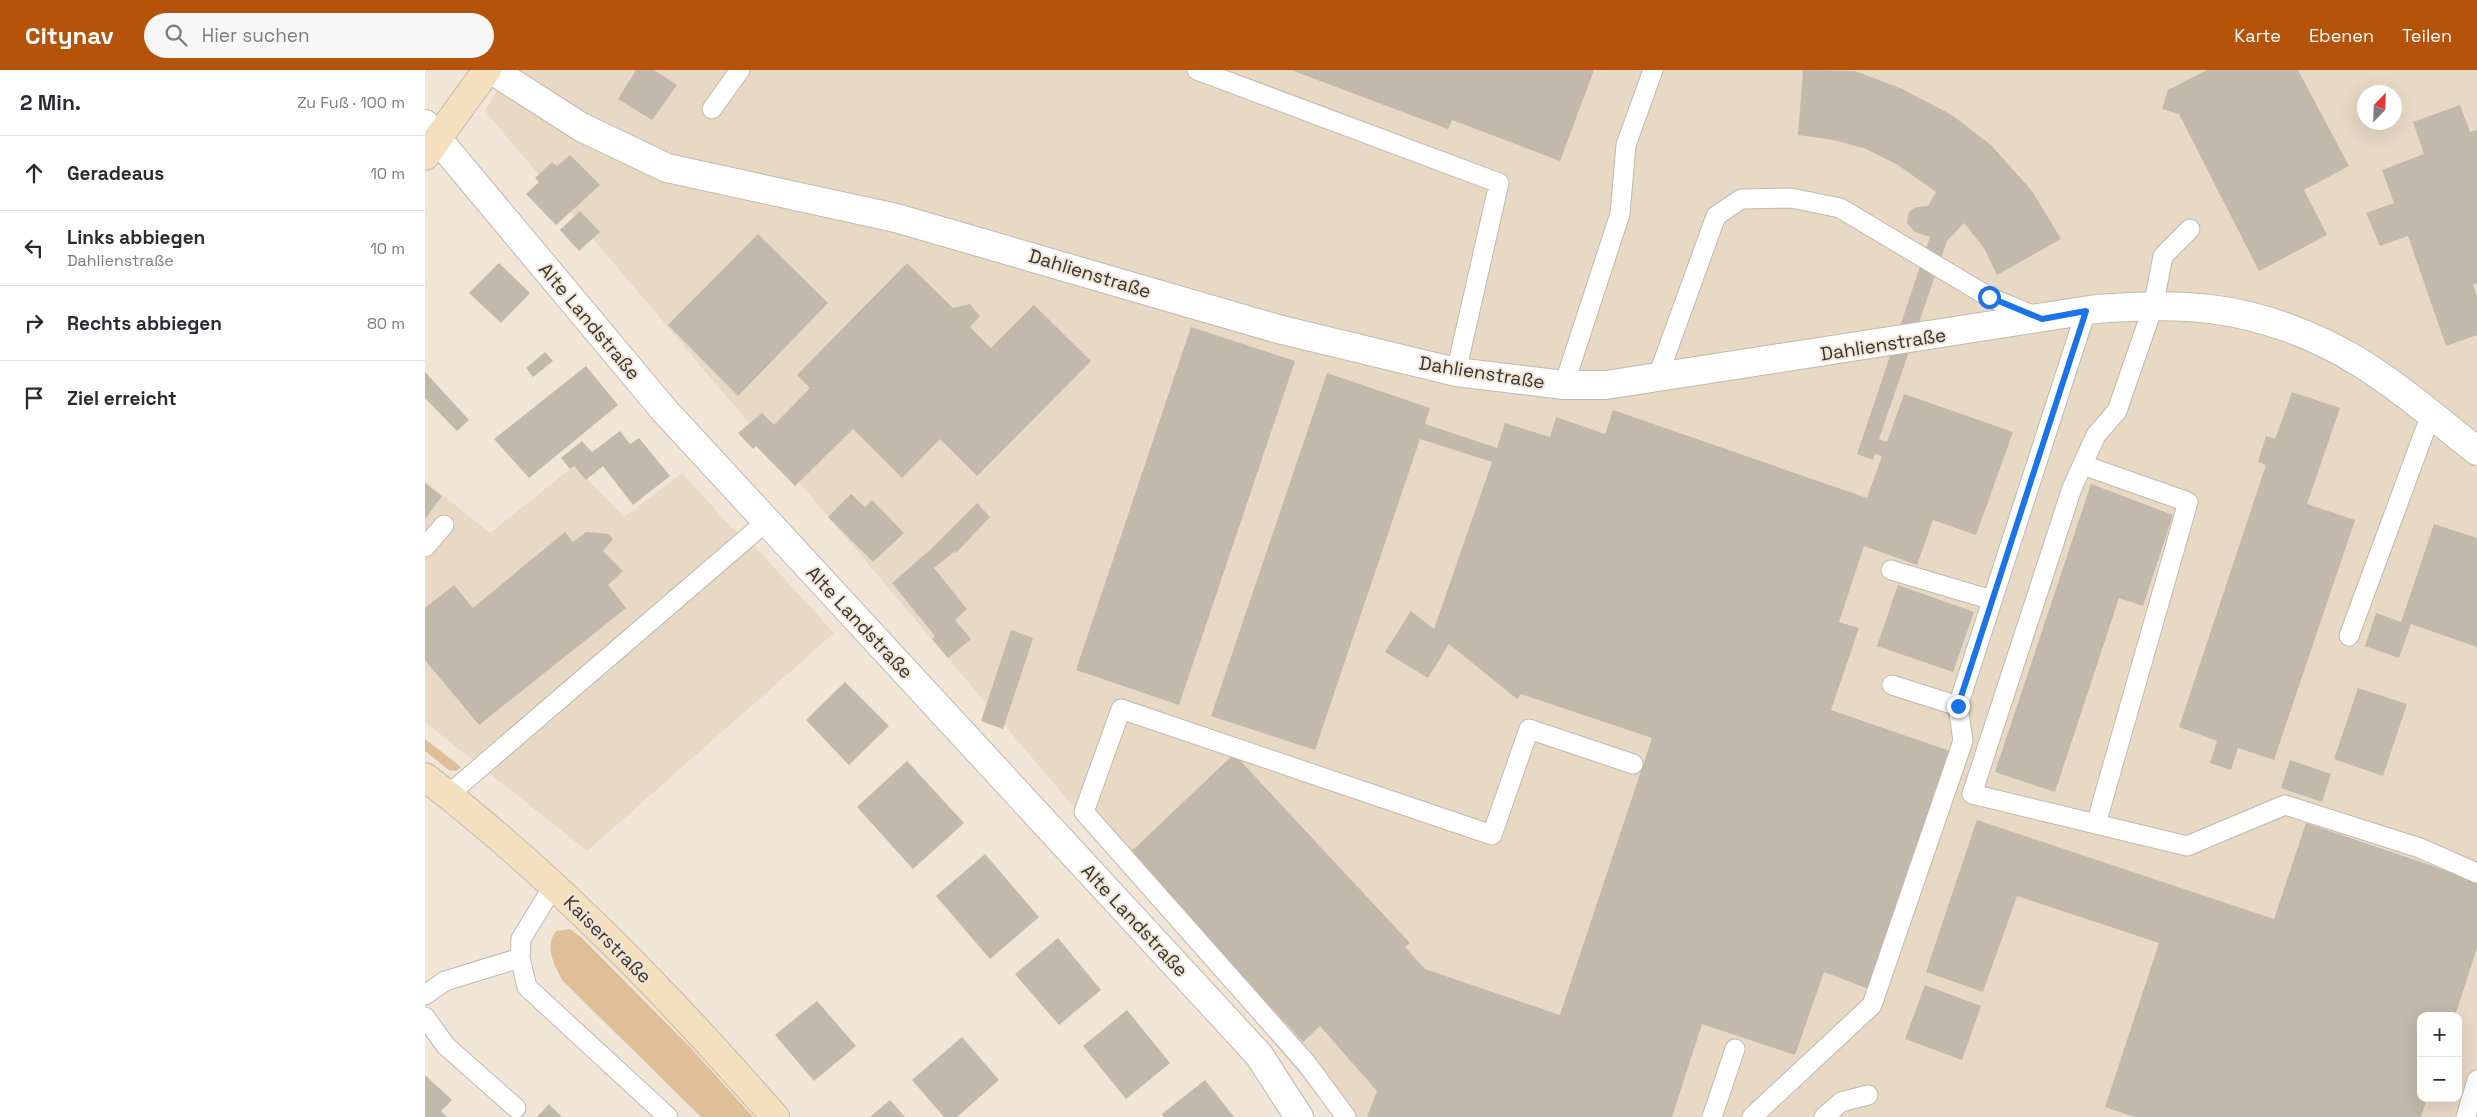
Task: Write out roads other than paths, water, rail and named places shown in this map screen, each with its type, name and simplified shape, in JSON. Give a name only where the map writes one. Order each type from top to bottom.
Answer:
[{"type":"main road","points":[[430,139],[487,70]]},
{"type":"main road","name":"Kaiserstraße","points":[[425,777],[553,885],[728,1064],[775,1117]]},
{"type":"street","name":"Dahlienstraße","points":[[492,70],[581,128],[667,168],[896,218],[1278,329],[1451,370],[1564,385],[1606,385],[2086,311],[2133,306],[2210,309],[2294,330],[2359,362],[2401,390],[2477,452]]},
{"type":"street","name":"Alte Landstraße","points":[[430,139],[664,410],[1259,1056],[1299,1117]]},
{"type":"lane","points":[[712,109],[740,70]]},
{"type":"lane","points":[[1197,70],[1499,183],[1451,370]]},
{"type":"lane","points":[[1564,385],[1620,214],[1626,145],[1653,70]]},
{"type":"lane","points":[[1658,376],[1716,216],[1741,199],[1791,198],[1840,208],[1989,297],[2042,319]]},
{"type":"lane","points":[[2190,229],[2163,256],[2153,307],[2117,411],[2096,435],[2072,488],[1972,794],[2187,846],[2285,805],[2420,848],[2477,873]]},
{"type":"lane","points":[[1752,1117],[1872,1005],[1963,741],[1958,706],[2086,311]]},
{"type":"lane","points":[[2349,636],[2431,414]]},
{"type":"lane","points":[[2083,464],[2188,502],[2096,824]]},
{"type":"lane","points":[[448,795],[767,521]]},
{"type":"lane","points":[[425,547],[444,526]]},
{"type":"lane","points":[[1891,570],[1992,600]]},
{"type":"lane","points":[[1893,685],[1958,706]]},
{"type":"lane","points":[[1347,1117],[1307,1064],[1085,812],[1121,709],[1492,835],[1529,730],[1633,764]]},
{"type":"lane","points":[[553,885],[521,939],[520,958],[527,987],[668,1117]]},
{"type":"lane","points":[[425,995],[445,980],[520,958]]},
{"type":"lane","points":[[425,1017],[446,1046],[516,1108]]},
{"type":"lane","points":[[1712,1117],[1735,1049]]},
{"type":"lane","points":[[2466,1117],[2477,1080]]},
{"type":"lane","points":[[1824,1117],[1841,1102],[1868,1095]]}]
